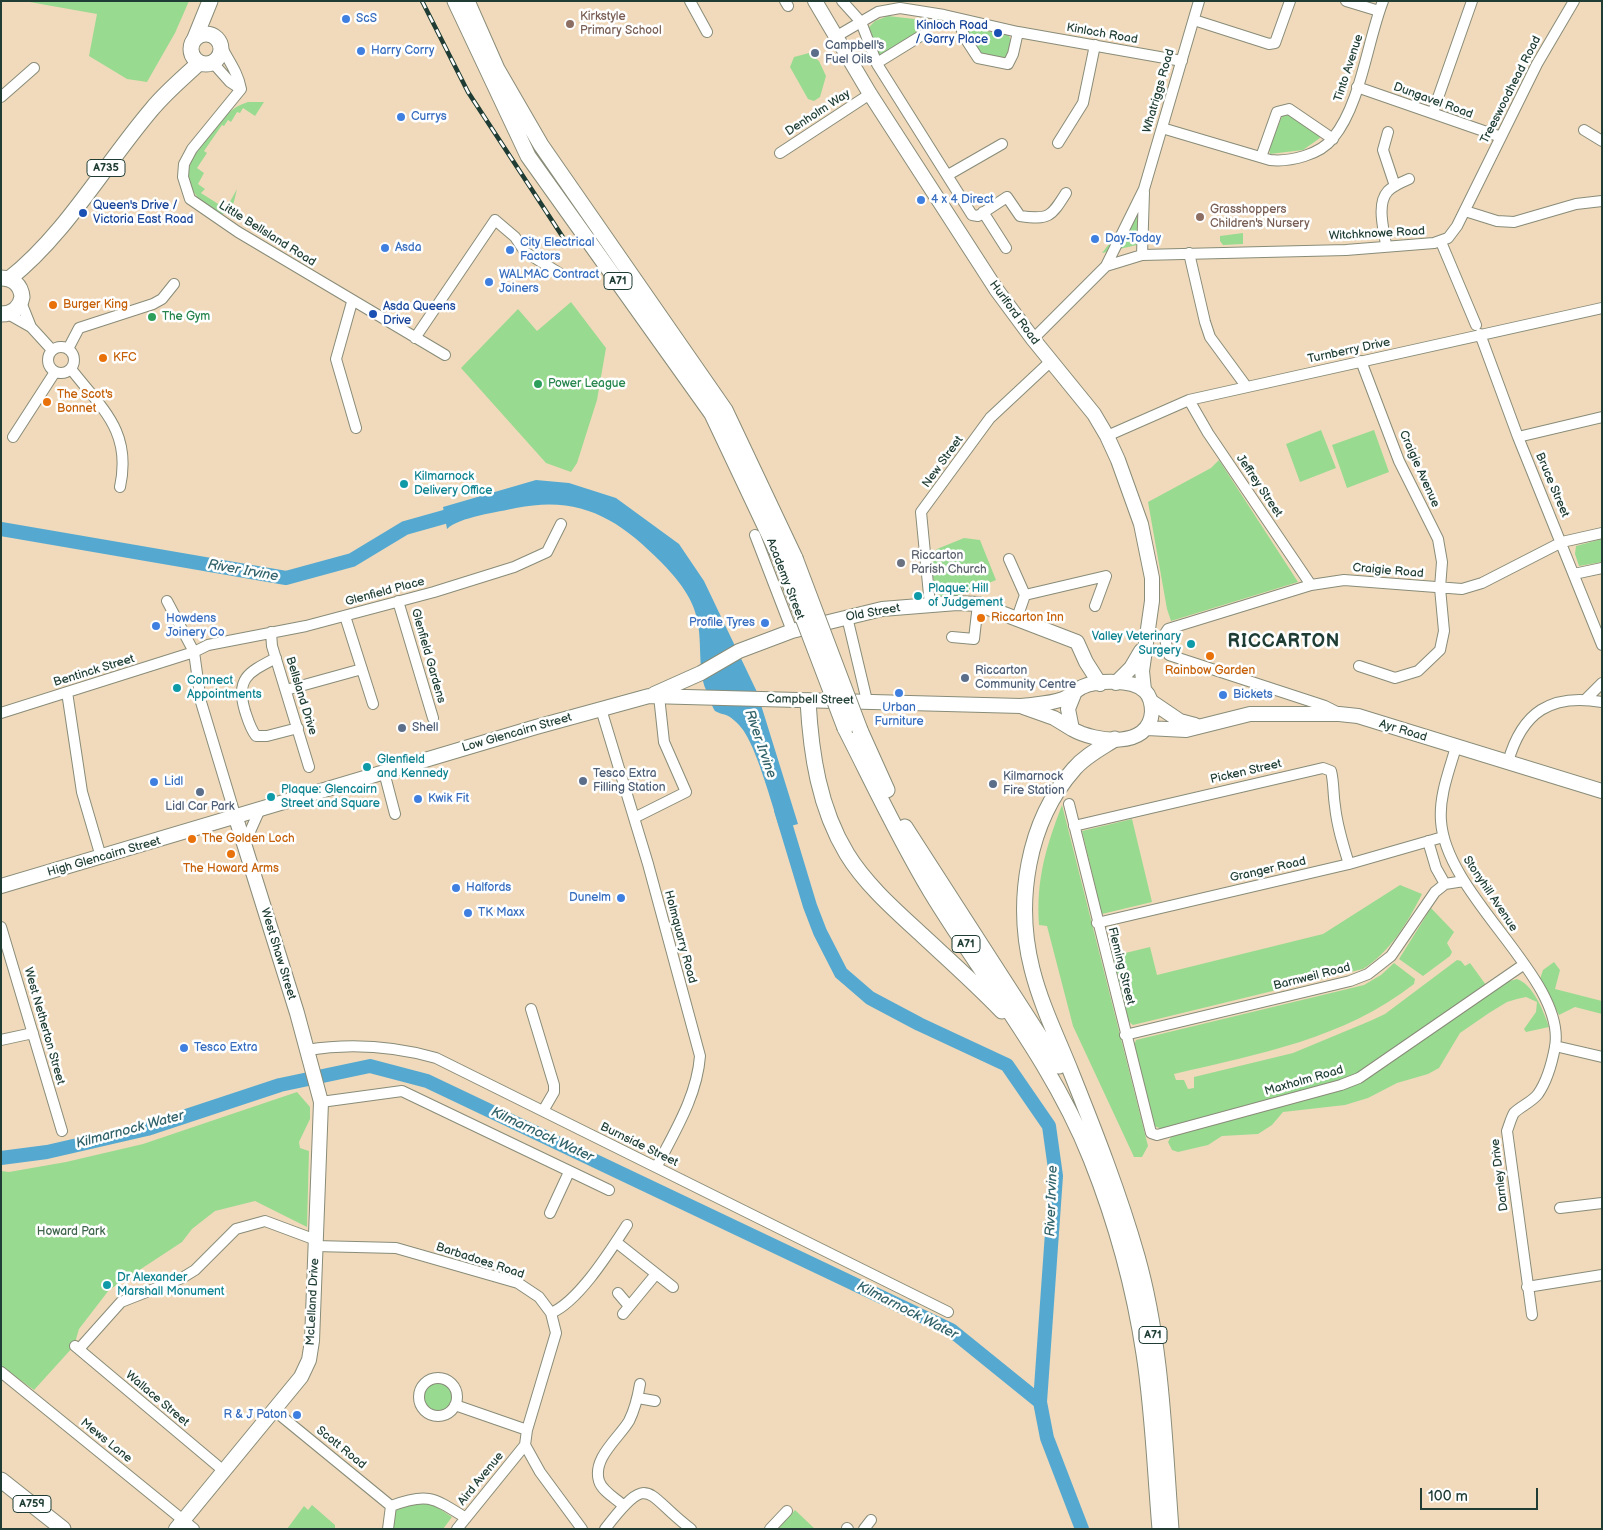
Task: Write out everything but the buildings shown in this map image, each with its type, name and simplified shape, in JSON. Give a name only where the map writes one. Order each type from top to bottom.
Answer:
[{"type":"main road","name":"A735","points":[[199,54],[219,57],[218,41],[213,31],[210,1]]},
{"type":"main road","name":"A735","points":[[21,297],[17,284],[5,278],[35,254],[152,109],[175,86],[199,54],[210,1]]},
{"type":"main road","name":"A71","points":[[454,1],[528,156],[712,414],[788,559]]},
{"type":"main road","name":"A71","points":[[467,1],[497,69],[541,145],[725,410],[788,559],[853,729],[900,836],[931,892],[1051,1076],[1090,1157],[1114,1221],[1127,1268],[1144,1356],[1160,1529]]},
{"type":"main road","name":"Hurlford Road","points":[[815,1],[870,94],[996,289],[1033,339],[1094,414],[1107,436],[1130,493],[1148,552],[1152,578],[1152,601],[1142,671],[1144,690]]},
{"type":"main road","points":[[199,54],[208,34],[218,41]]},
{"type":"main road","name":"A735","points":[[5,314],[18,307],[35,254]]},
{"type":"main road","name":"Old Street","points":[[654,696],[701,673],[739,651],[792,631],[882,609],[958,602],[978,604],[1077,642],[1086,662],[1100,684]]},
{"type":"main road","name":"Hurlford Road","points":[[1116,683],[1131,668],[1145,644]]},
{"type":"main road","points":[[1086,662],[1068,709],[1072,729],[1091,737],[1131,738],[1147,728],[1152,714],[1152,702]]},
{"type":"main road","points":[[680,696],[682,682]]},
{"type":"main road","points":[[1076,691],[1100,684],[1132,684],[1144,690],[1152,702],[1180,721],[1200,727]]},
{"type":"main road","name":"Campbell Street","points":[[601,710],[654,696],[1021,706],[1055,702],[1076,691]]},
{"type":"main road","points":[[808,701],[812,755],[817,778],[832,822],[847,854],[898,913],[1003,1013],[1051,1076]]},
{"type":"main road","name":"Campbell Street","points":[[1021,706],[1054,718],[1072,729]]},
{"type":"main road","name":"Low Glencairn Street","points":[[236,818],[384,772],[601,710]]},
{"type":"main road","name":"Ayr Road","points":[[1147,728],[1186,730],[1250,714],[1288,713],[1358,716],[1602,791]]},
{"type":"main road","name":"A71","points":[[853,729],[905,826],[1043,1039],[1070,1086],[1100,1148],[1129,1230],[1149,1310],[1161,1396],[1171,1529]]},
{"type":"main road","points":[[1100,1148],[1040,995],[1026,933],[1024,899],[1028,865],[1042,822],[1062,784],[1075,767],[1116,739]]},
{"type":"main road","name":"High Glencairn Street","points":[[1,886],[236,818]]},
{"type":"main road","name":"West Shaw Street","points":[[236,818],[319,1095]]},
{"type":"main road","name":"McLelland Drive","points":[[185,1526],[225,1472],[301,1378],[309,1360],[312,1341],[316,1243],[319,1095]]},
{"type":"main road","name":"A759","points":[[1,1480],[63,1529]]},
{"type":"street","points":[[690,1],[707,32]]},
{"type":"street","points":[[842,1],[861,22],[877,63],[972,215],[978,216],[1007,197],[1020,216],[1041,219],[1054,212],[1066,193]]},
{"type":"street","name":"Whatriggs Road","points":[[1106,266],[1144,189],[1199,1]]},
{"type":"street","points":[[1194,20],[1269,44],[1275,43],[1279,37],[1290,1]]},
{"type":"street","points":[[1346,1],[1381,6]]},
{"type":"street","points":[[1433,112],[1472,1]]},
{"type":"street","name":"Treeswoodhead Road","points":[[1474,192],[1537,64],[1574,1]]},
{"type":"street","name":"Kinloch Road","points":[[837,36],[878,12],[921,6],[957,18],[1018,32],[1182,61]]},
{"type":"street","name":"Tinto Avenue","points":[[1162,128],[1261,157],[1285,161],[1316,150],[1333,139],[1346,118],[1381,6]]},
{"type":"street","points":[[957,18],[965,38],[978,58],[997,63],[1008,64],[1013,54],[1018,32]]},
{"type":"street","points":[[877,63],[924,34]]},
{"type":"street","points":[[218,41],[238,73],[241,88]]},
{"type":"street","points":[[1058,143],[1083,103],[1095,45]]},
{"type":"street","points":[[199,54],[230,82],[241,88]]},
{"type":"street","points":[[1,97],[34,68]]},
{"type":"street","name":"Dungavel Road","points":[[1357,86],[1501,137]]},
{"type":"street","name":"Little Bellsland Road","points":[[241,88],[192,149],[184,164],[183,177],[190,199],[238,232],[352,302],[445,355]]},
{"type":"street","name":"Denholm Way","points":[[780,153],[870,94]]},
{"type":"street","points":[[1261,157],[1277,112],[1288,109],[1333,139]]},
{"type":"street","points":[[1584,130],[1602,142]]},
{"type":"street","points":[[1388,132],[1383,150],[1395,186]]},
{"type":"street","points":[[948,175],[1002,144]]},
{"type":"street","points":[[1386,245],[1382,208],[1384,197],[1395,186],[1409,179]]},
{"type":"street","name":"Whatriggs Road","points":[[1142,255],[1144,189]]},
{"type":"street","name":"Witchknowe Road","points":[[1106,266],[1142,255],[1346,250],[1386,245],[1441,242],[1448,238],[1474,192]]},
{"type":"street","points":[[1464,211],[1497,221],[1514,222],[1576,204],[1602,201]]},
{"type":"street","points":[[983,212],[1006,248]]},
{"type":"street","points":[[415,338],[494,220],[515,237],[525,252],[561,274]]},
{"type":"street","name":"Bruce Street","points":[[1441,242],[1478,330],[1518,437],[1602,645]]},
{"type":"street","points":[[1190,253],[1210,337],[1246,386]]},
{"type":"street","points":[[1033,339],[1106,266]]},
{"type":"street","points":[[68,349],[79,328],[158,302],[174,284]]},
{"type":"street","points":[[21,297],[31,327]]},
{"type":"street","points":[[352,302],[336,359],[356,428]]},
{"type":"street","name":"Turnberry Drive","points":[[1107,436],[1189,400],[1361,361],[1478,330],[1602,308]]},
{"type":"street","points":[[5,314],[31,327],[52,350]]},
{"type":"street","points":[[60,347],[68,349],[74,361],[71,369],[64,374],[54,372],[47,362],[52,350],[60,347]]},
{"type":"street","name":"New Street","points":[[930,605],[922,512],[990,418],[1051,361]]},
{"type":"street","name":"Craigie Avenue","points":[[1359,666],[1395,678],[1418,671],[1440,650],[1444,630],[1440,588],[1442,562],[1438,539],[1399,461],[1361,361]]},
{"type":"street","points":[[71,369],[108,415],[116,428],[123,448],[123,472],[120,487]]},
{"type":"street","points":[[13,437],[54,372]]},
{"type":"street","name":"Jeffrey Street","points":[[1189,400],[1208,433],[1310,585]]},
{"type":"street","points":[[1518,437],[1602,417]]},
{"type":"street","name":"Glenfield Place","points":[[194,652],[208,646],[345,616],[514,567],[547,552],[561,524]]},
{"type":"street","name":"Craigie Road","points":[[1290,695],[1169,656],[1164,644],[1164,635],[1168,629],[1310,585],[1344,580],[1462,588],[1482,583],[1562,542],[1602,533]]},
{"type":"street","name":"Academy Street","points":[[755,535],[792,631]]},
{"type":"street","points":[[1008,558],[1026,595],[1017,618]]},
{"type":"street","points":[[1574,574],[1602,568]]},
{"type":"street","points":[[1026,595],[1106,576],[1095,606]]},
{"type":"street","points":[[167,601],[194,652],[201,702],[236,818]]},
{"type":"street","name":"Glenfield Gardens","points":[[398,601],[433,718]]},
{"type":"street","points":[[952,637],[974,639],[978,604]]},
{"type":"street","points":[[345,616],[373,704]]},
{"type":"street","points":[[847,617],[866,701]]},
{"type":"street","name":"Bellsland Drive","points":[[271,632],[272,646],[309,767]]},
{"type":"street","name":"Bentinck Street","points":[[1,713],[194,652]]},
{"type":"street","points":[[276,658],[253,670],[242,682],[240,694],[250,728],[256,736],[267,736],[298,728]]},
{"type":"street","points":[[286,690],[362,668]]},
{"type":"street","points":[[1586,699],[1602,683]]},
{"type":"street","points":[[67,692],[82,792],[101,857]]},
{"type":"street","points":[[1288,713],[1290,695],[1324,706],[1339,714]]},
{"type":"street","points":[[634,818],[686,792],[664,742],[654,696]]},
{"type":"street","points":[[1508,762],[1520,732],[1532,717],[1550,705],[1566,699],[1586,699],[1602,702]]},
{"type":"street","name":"Holmquarry Road","points":[[601,710],[634,818],[700,1056],[698,1078],[686,1108],[657,1166]]},
{"type":"street","name":"Stonyhill Avenue","points":[[1456,747],[1440,802],[1443,837],[1456,868],[1464,881],[1523,965]]},
{"type":"street","name":"Picken Street","points":[[1074,826],[1323,768],[1331,771],[1334,780],[1335,806],[1341,839],[1349,864]]},
{"type":"street","points":[[384,772],[395,814]]},
{"type":"street","name":"Fleming Street","points":[[1069,804],[1097,923],[1151,1133]]},
{"type":"street","points":[[244,845],[260,809]]},
{"type":"street","name":"Granger Road","points":[[1097,923],[1349,864],[1443,837]]},
{"type":"street","points":[[1428,842],[1436,868],[1445,884],[1464,881]]},
{"type":"street","name":"Barnweil Road","points":[[1125,1035],[1350,981],[1368,974],[1391,956],[1435,892],[1445,884]]},
{"type":"street","name":"West Netherton Street","points":[[1,927],[62,1131]]},
{"type":"street","name":"Darnley Drive","points":[[1523,965],[1547,999],[1555,1027],[1555,1046],[1549,1070],[1537,1094],[1514,1114],[1507,1131],[1532,1315]]},
{"type":"street","name":"Maxholm Road","points":[[1151,1133],[1157,1135],[1342,1085],[1359,1078],[1523,965]]},
{"type":"street","points":[[531,1009],[554,1085],[554,1092],[543,1111]]},
{"type":"street","points":[[1,1040],[33,1033]]},
{"type":"street","name":"Burnside Street","points":[[309,1057],[347,1046],[380,1046],[436,1058],[948,1312]]},
{"type":"street","points":[[1555,1046],[1602,1057]]},
{"type":"street","points":[[319,1095],[402,1091],[609,1190]]},
{"type":"street","points":[[550,1212],[569,1172]]},
{"type":"street","points":[[1560,1208],[1602,1202]]},
{"type":"street","name":"Barbadoes Road","points":[[76,1348],[121,1302],[182,1278],[195,1270],[236,1228],[265,1221],[316,1243],[396,1248],[518,1283],[539,1297],[551,1313]]},
{"type":"street","points":[[582,1529],[540,1472],[525,1445],[527,1430],[556,1333],[551,1313],[561,1309],[593,1274],[627,1224]]},
{"type":"street","points":[[616,1242],[673,1287]]},
{"type":"street","points":[[618,1293],[626,1310],[656,1274]]},
{"type":"street","points":[[1527,1287],[1602,1275]]},
{"type":"street","name":"Wallace Street","points":[[76,1348],[225,1472]]},
{"type":"street","name":"Mews Lane","points":[[1,1372],[185,1526]]},
{"type":"street","points":[[623,1505],[602,1488],[598,1470],[601,1458],[630,1419],[638,1398],[640,1384]]},
{"type":"street","points":[[638,1398],[654,1401]]},
{"type":"street","points":[[455,1405],[527,1430]]},
{"type":"street","name":"Scott Road","points":[[276,1410],[391,1506]]},
{"type":"street","name":"Aird Avenue","points":[[457,1529],[525,1445]]},
{"type":"street","points":[[605,1529],[623,1505],[639,1493],[651,1493],[690,1529]]},
{"type":"street","points":[[388,1529],[391,1506],[413,1497],[436,1499],[466,1518]]},
{"type":"street","points":[[771,1523],[786,1510]]},
{"type":"green space","points":[[24,1],[189,1],[175,33],[147,82],[127,79],[89,56],[97,14]]},
{"type":"green space","points":[[888,16],[933,21],[932,27],[916,24],[915,29],[918,33],[881,55],[878,54],[869,27],[875,21]]},
{"type":"green space","points":[[964,27],[1009,35],[1010,47],[1005,59],[980,54]]},
{"type":"green space","points":[[809,53],[819,61],[826,76],[820,97],[814,101],[808,99],[790,67],[794,57]]},
{"type":"green space","points":[[248,102],[264,102],[255,116],[243,108],[240,113],[237,112],[231,122],[228,120],[224,126],[222,125],[204,151],[207,153],[197,168],[204,173],[198,184],[205,189],[201,193],[226,209],[237,189],[231,209],[223,214],[213,210],[191,188],[188,178],[189,169],[198,151],[224,117],[232,110]]},
{"type":"green space","points":[[1288,114],[1317,132],[1320,138],[1303,150],[1270,154],[1269,149],[1282,116]]},
{"type":"green space","points":[[1138,206],[1137,245],[1102,253]]},
{"type":"green space","points":[[1243,233],[1243,244],[1223,245],[1220,241],[1220,236]]},
{"type":"green space","name":"Power League","points":[[571,302],[606,348],[597,400],[577,463],[571,472],[546,463],[461,368],[518,309],[537,331]]},
{"type":"green space","points":[[1321,430],[1336,468],[1300,482],[1286,444]]},
{"type":"green space","points":[[1374,430],[1389,472],[1347,488],[1332,445]]},
{"type":"green space","points":[[1219,460],[1298,582],[1171,621],[1167,609],[1148,502],[1211,468]]},
{"type":"green space","points":[[964,538],[980,540],[996,580],[948,600],[938,593],[935,587],[932,554],[937,549]]},
{"type":"green space","points":[[1602,539],[1602,562],[1579,566],[1575,554],[1576,546]]},
{"type":"green space","points":[[1062,805],[1148,1146],[1142,1157],[1134,1157],[1073,1026],[1047,926],[1039,925],[1038,908],[1043,864]]},
{"type":"green space","points":[[1132,819],[1152,902],[1102,914],[1082,831]]},
{"type":"green space","points":[[1400,885],[1422,894],[1411,915],[1390,945],[1363,969],[1133,1025],[1129,1022],[1113,956],[1150,947],[1157,975],[1323,934]]},
{"type":"green space","points":[[1431,908],[1454,932],[1447,943],[1452,952],[1450,956],[1423,976],[1399,959]]},
{"type":"green space","points":[[1457,960],[1461,961],[1465,966],[1470,963],[1486,985],[1354,1075],[1339,1081],[1162,1129],[1154,1126],[1134,1045],[1136,1040],[1364,985],[1381,975],[1394,963],[1415,979],[1414,984],[1387,1003],[1329,1031],[1268,1051],[1174,1074],[1176,1080],[1184,1080],[1188,1089],[1194,1088],[1194,1077],[1293,1053],[1385,1014]]},
{"type":"green space","points":[[1554,962],[1560,970],[1555,989],[1602,1001],[1602,1014],[1575,1007],[1559,1015],[1540,979],[1543,970]]},
{"type":"green space","points":[[1517,979],[1528,986],[1533,992],[1549,1027],[1526,1032],[1524,1029],[1536,1012],[1537,1002],[1526,997],[1507,1002],[1460,1033],[1439,1068],[1428,1074],[1397,1083],[1368,1098],[1345,1105],[1283,1112],[1272,1125],[1258,1134],[1222,1136],[1208,1145],[1178,1152],[1172,1150],[1168,1142],[1172,1135],[1354,1085],[1506,982]]},
{"type":"green space","name":"Howard Park","points":[[297,1092],[310,1107],[310,1119],[299,1142],[300,1148],[309,1151],[307,1227],[255,1201],[215,1211],[192,1229],[182,1242],[109,1290],[79,1329],[74,1346],[34,1390],[1,1366],[1,1171],[9,1172],[66,1162],[143,1144]]},
{"type":"green space","points":[[438,1382],[449,1386],[453,1397],[449,1408],[438,1412],[427,1408],[423,1397],[427,1386]]},
{"type":"green space","points":[[413,1502],[431,1503],[452,1517],[443,1529],[391,1529],[396,1510]]},
{"type":"green space","points":[[312,1505],[335,1525],[335,1529],[287,1529],[304,1506],[308,1510]]},
{"type":"green space","points":[[795,1510],[815,1529],[778,1529]]},
{"type":"water","points":[[536,480],[569,483],[616,498],[679,544],[704,581],[757,692],[798,824],[780,829],[760,766],[745,733],[731,718],[716,712],[714,709],[703,682],[698,624],[694,608],[686,593],[666,567],[629,533],[613,522],[596,514],[578,508],[559,505],[539,505],[490,513],[460,521],[447,529],[443,507]]},
{"type":"waterway","name":"River Irvine","points":[[1,529],[286,578],[352,560],[405,528],[462,512]]},
{"type":"waterway","name":"River Irvine","points":[[781,810],[810,906],[820,932],[841,973],[870,998],[919,1024],[1007,1065],[1049,1126],[1056,1176],[1040,1402],[1047,1438],[1082,1529]]},
{"type":"waterway","name":"Kilmarnock Water","points":[[1,1158],[47,1152],[147,1129],[280,1085],[370,1066],[427,1081],[951,1330],[1040,1402]]},
{"type":"railway","points":[[422,1],[468,92],[568,245]]},
{"type":"place","name":"ScS","points":[[346,19]]},
{"type":"place","name":"Kirkstyle Primary School","points":[[570,24]]},
{"type":"place","name":"Kinloch Road / Garry Place","points":[[998,33]]},
{"type":"place","name":"Harry Corry","points":[[361,51]]},
{"type":"place","name":"Campbell's Fuel Oils","points":[[815,53]]},
{"type":"place","name":"Currys","points":[[401,117]]},
{"type":"place","name":"4 x 4 Direct","points":[[921,200]]},
{"type":"place","name":"Queen's Drive / Victoria East Road","points":[[83,213]]},
{"type":"place","name":"Grasshoppers Children's Nursery","points":[[1200,217]]},
{"type":"place","name":"Day-Today","points":[[1095,239]]},
{"type":"place","name":"Asda","points":[[385,248]]},
{"type":"place","name":"City Electrical Factors","points":[[510,250]]},
{"type":"place","name":"WALMAC Contract Joiners","points":[[489,282]]},
{"type":"place","name":"Burger King","points":[[53,305]]},
{"type":"place","name":"Asda Queens Drive","points":[[373,314]]},
{"type":"place","name":"The Gym","points":[[152,317]]},
{"type":"place","name":"KFC","points":[[103,358]]},
{"type":"place","name":"Power League","points":[[538,384]]},
{"type":"place","name":"The Scot's Bonnet","points":[[47,402]]},
{"type":"place","name":"Kilmarnock Delivery Office","points":[[404,484]]},
{"type":"place","name":"Riccarton Parish Church","points":[[901,563]]},
{"type":"place","name":"Plaque: Hill of Judgement","points":[[918,596]]},
{"type":"place","name":"Riccarton Inn","points":[[981,618]]},
{"type":"place","name":"Profile Tyres","points":[[765,623]]},
{"type":"place","name":"Howdens Joinery Co","points":[[156,626]]},
{"type":"place","name":"Valley Veterinary Surgery","points":[[1191,644]]},
{"type":"place","name":"Rainbow Garden","points":[[1210,656]]},
{"type":"place","name":"Riccarton Community Centre","points":[[965,678]]},
{"type":"place","name":"Connect Appointments","points":[[177,688]]},
{"type":"place","name":"Urban Furniture","points":[[899,693]]},
{"type":"place","name":"Bickets","points":[[1223,695]]},
{"type":"place","name":"Shell","points":[[402,728]]},
{"type":"place","name":"Glenfield and Kennedy","points":[[367,767]]},
{"type":"place","name":"Tesco Extra Filling Station","points":[[583,781]]},
{"type":"place","name":"Lidl","points":[[154,782]]},
{"type":"place","name":"Kilmarnock Fire Station","points":[[993,784]]},
{"type":"place","name":"Lidl Car Park","points":[[200,792]]},
{"type":"place","name":"Plaque: Glencairn Street and Square","points":[[271,797]]},
{"type":"place","name":"Kwik Fit","points":[[418,799]]},
{"type":"place","name":"The Golden Loch","points":[[192,839]]},
{"type":"place","name":"The Howard Arms","points":[[231,854]]},
{"type":"place","name":"Halfords","points":[[456,888]]},
{"type":"place","name":"Dunelm","points":[[621,898]]},
{"type":"place","name":"TK Maxx","points":[[468,913]]},
{"type":"place","name":"Tesco Extra","points":[[184,1048]]},
{"type":"place","name":"Dr Alexander Marshall Monument","points":[[107,1285]]},
{"type":"place","name":"R & J Paton","points":[[297,1415]]},
{"type":"district","name":"RICCARTON","points":[[1284,642]]}]
